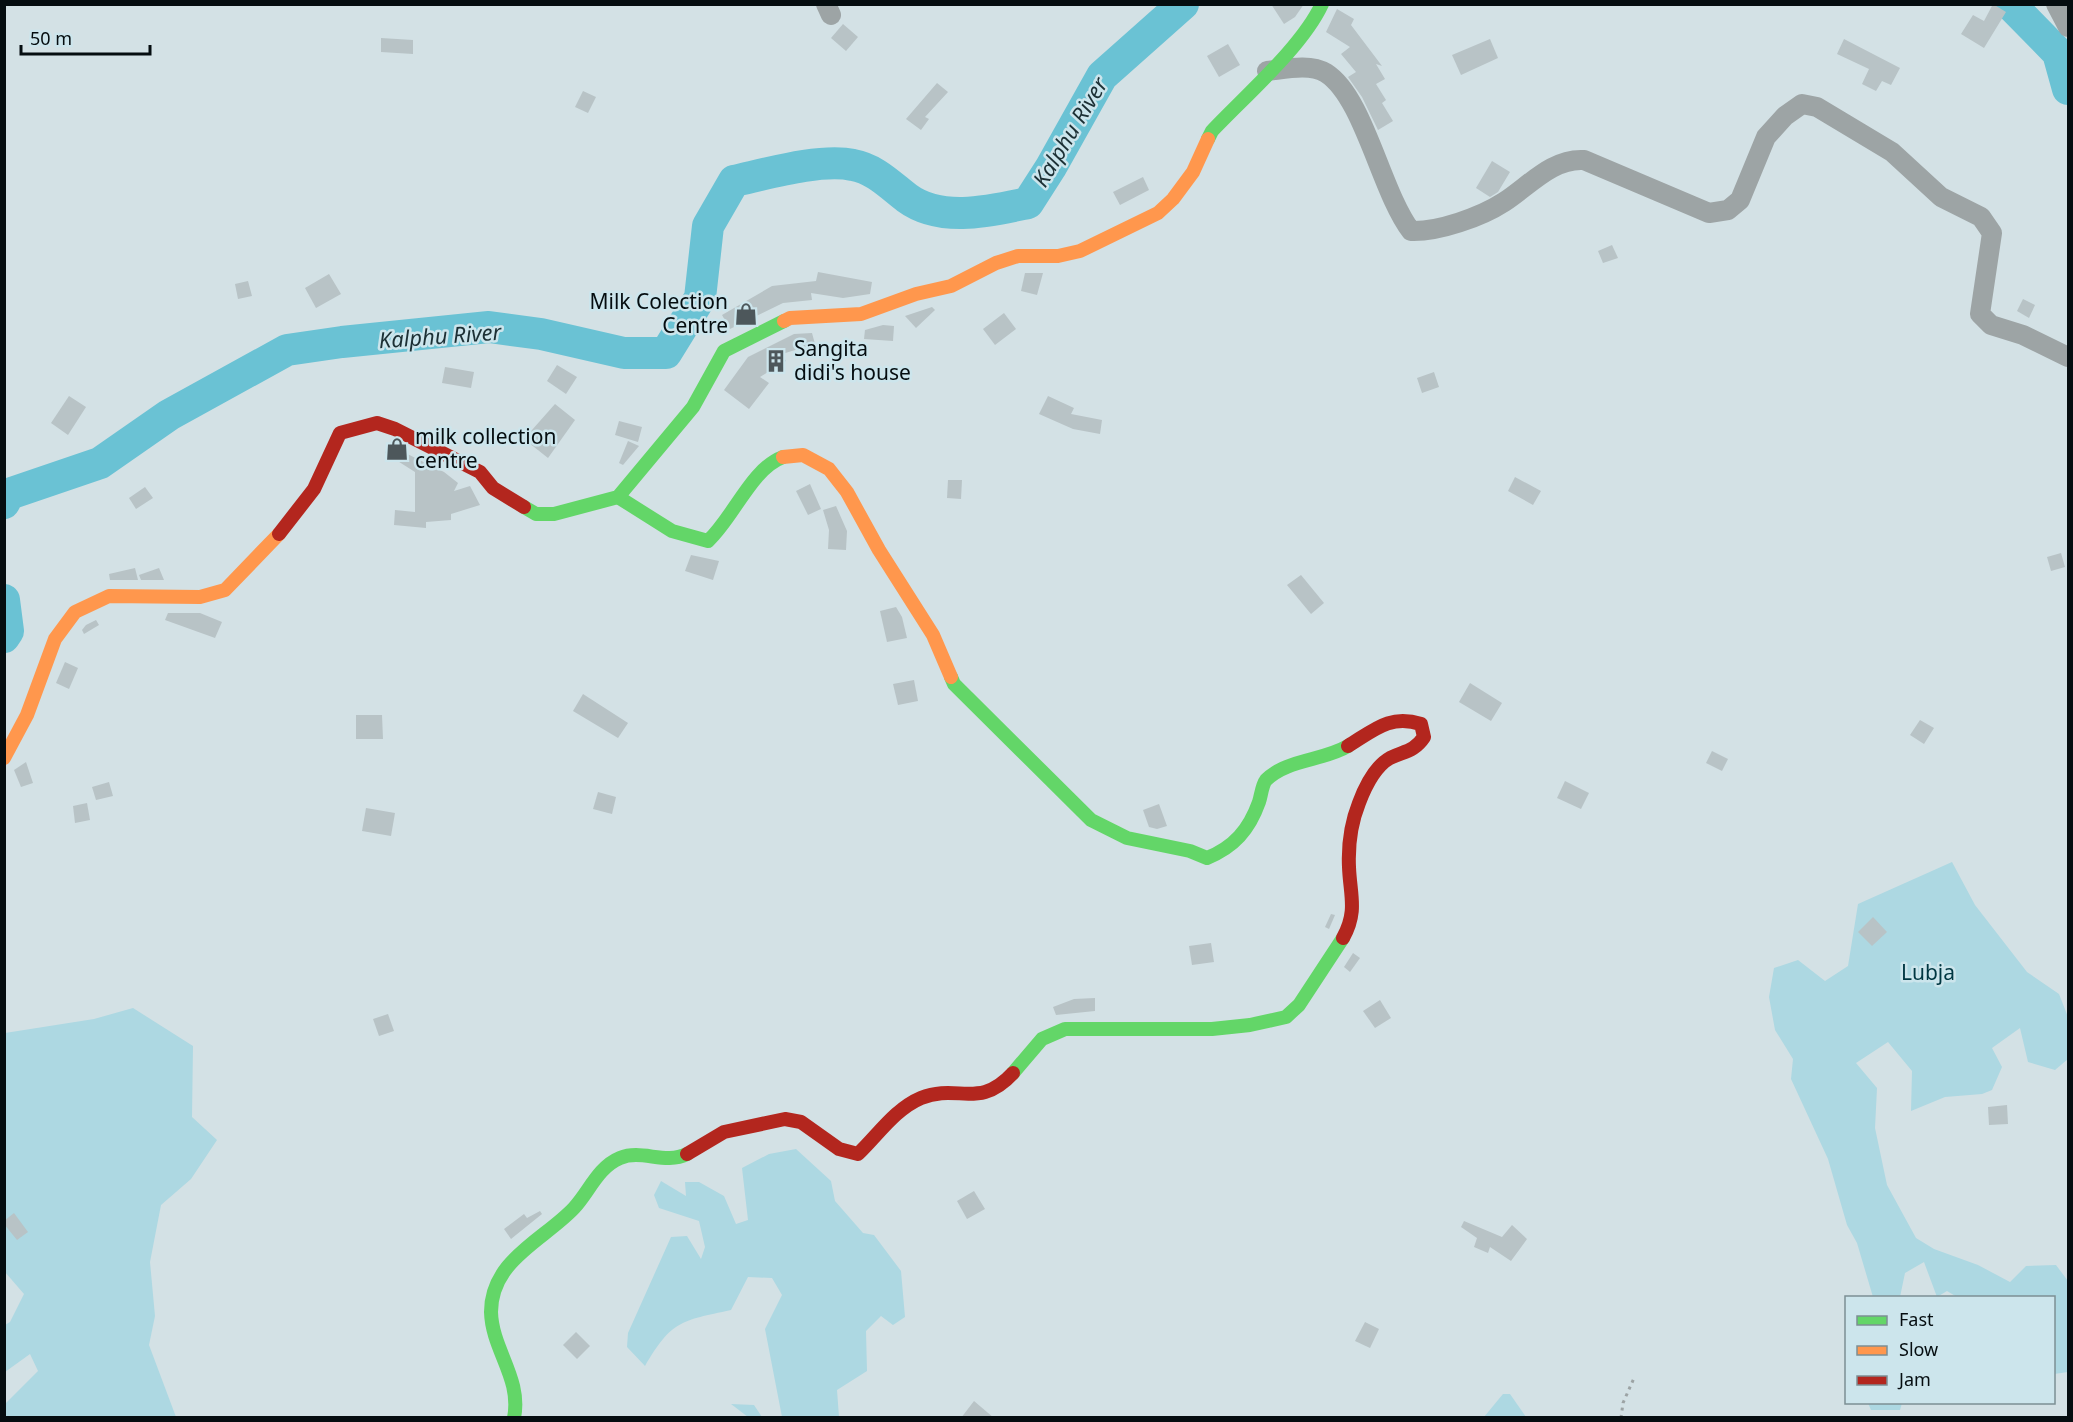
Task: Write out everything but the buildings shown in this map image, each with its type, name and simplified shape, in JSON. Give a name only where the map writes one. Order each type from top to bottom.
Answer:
[{"type":"street","points":[[4,758],[27,715],[55,639],[75,612],[109,597],[200,597],[225,590],[288,524],[314,489],[340,432],[377,423],[395,429],[480,472],[493,488],[536,514],[554,514],[618,497],[693,406],[724,351],[790,318],[861,314],[916,294],[951,286],[996,262],[1018,256],[1058,256],[1080,251],[1149,217],[1173,199],[1193,172],[1212,131],[1315,19],[1322,4]]},
{"type":"street","points":[[2056,4],[2068,27]]},
{"type":"street","points":[[1267,71],[1298,67],[1326,73],[1344,92],[1368,140],[1400,216],[1411,231],[1431,232],[1502,204],[1568,159],[1584,160],[1709,213],[1728,210],[1740,200],[1766,137],[1785,116],[1802,104],[1817,107],[1892,152],[1941,197],[1981,217],[1992,233],[1980,314],[1991,325],[2023,335],[2068,357]]},
{"type":"street","points":[[514,1418],[517,1395],[514,1380],[494,1338],[493,1298],[499,1280],[516,1256],[572,1210],[608,1165],[627,1156],[641,1154],[676,1159],[694,1151],[716,1135],[734,1129],[791,1119],[807,1125],[845,1154],[858,1154],[893,1116],[921,1098],[936,1094],[973,1094],[993,1090],[1004,1082],[1034,1043],[1050,1033],[1081,1027],[1163,1030],[1233,1027],[1257,1025],[1291,1014],[1342,941],[1352,920],[1354,910],[1349,843],[1366,787],[1377,770],[1389,759],[1405,755],[1419,746],[1424,737],[1421,724],[1406,719],[1387,722],[1333,755],[1285,768],[1265,781],[1256,810],[1237,844],[1207,858],[1187,848],[1127,838],[1103,829],[1084,815],[954,684],[933,635],[879,550],[847,492],[830,469],[803,455],[788,455],[770,462],[723,527],[708,541],[690,540],[656,523],[618,497]]},
{"type":"path","points":[[1621,1418],[1623,1403],[1634,1378]]},
{"type":"green space","name":"Lubja","points":[[1952,862],[1975,905],[2027,972],[2059,994],[2068,1017],[2068,1059],[2055,1070],[2028,1062],[2020,1028],[1992,1048],[2002,1067],[1992,1090],[1982,1094],[1945,1097],[1911,1111],[1912,1071],[1888,1042],[1856,1063],[1877,1088],[1875,1128],[1887,1185],[1916,1238],[1934,1249],[1978,1265],[2010,1282],[2026,1266],[2056,1265],[2068,1281],[2068,1372],[2055,1374],[2055,1296],[1955,1296],[1947,1291],[1937,1296],[1924,1262],[1905,1273],[1900,1296],[1873,1296],[1857,1243],[1847,1225],[1828,1159],[1791,1079],[1793,1059],[1775,1030],[1769,997],[1774,968],[1798,960],[1825,981],[1848,966],[1858,904]]},
{"type":"green space","points":[[133,1008],[193,1046],[192,1117],[217,1140],[191,1179],[161,1205],[150,1262],[155,1316],[149,1345],[176,1417],[5,1417],[4,1405],[38,1371],[30,1354],[5,1372],[5,1325],[10,1322],[24,1294],[5,1272],[5,1033],[94,1019]]},
{"type":"green space","points":[[796,1149],[831,1181],[835,1201],[863,1233],[874,1235],[901,1271],[905,1317],[893,1325],[881,1316],[866,1331],[867,1371],[837,1390],[839,1417],[782,1417],[765,1329],[782,1295],[772,1278],[748,1277],[731,1310],[689,1320],[679,1325],[663,1339],[645,1366],[627,1347],[628,1333],[671,1237],[687,1236],[701,1259],[705,1247],[699,1221],[659,1208],[654,1195],[661,1181],[686,1196],[685,1182],[699,1182],[724,1196],[736,1224],[748,1220],[742,1168],[769,1154]]},
{"type":"green space","points":[[1503,1394],[1510,1394],[1526,1417],[1484,1417]]},
{"type":"green space","points":[[731,1404],[754,1405],[762,1417],[748,1417]]},
{"type":"green space","points":[[1868,1404],[1902,1404],[1900,1410],[1871,1410]]},
{"type":"waterway","name":"Kalphu River","points":[[4,503],[9,494],[100,463],[169,415],[287,350],[489,327],[541,334],[624,353],[666,353],[700,298],[708,226],[734,181],[810,165],[840,163],[868,170],[920,206],[935,210],[950,213],[982,212],[1028,203],[1102,76],[1183,4]]},
{"type":"waterway","points":[[2010,4],[2058,53],[2068,89]]},
{"type":"waterway","name":"Kalphu River","points":[[4,600],[8,631],[4,637]]},
{"type":"traffic: fast","points":[[1208,139],[1212,131],[1287,54],[1313,20],[1322,4]]},
{"type":"traffic: fast","points":[[524,507],[536,514],[554,514],[618,497],[693,407],[724,351],[784,321]]},
{"type":"traffic: fast","points":[[618,497],[672,531],[708,541],[761,472],[783,457]]},
{"type":"traffic: fast","points":[[951,677],[954,684],[1091,820],[1127,838],[1190,851],[1207,858],[1233,843],[1245,829],[1255,812],[1266,780],[1284,768],[1328,755],[1348,746]]},
{"type":"traffic: fast","points":[[1013,1073],[1042,1039],[1065,1029],[1212,1029],[1250,1025],[1286,1017],[1299,1005],[1343,938]]},
{"type":"traffic: fast","points":[[514,1418],[514,1390],[496,1339],[491,1312],[493,1294],[500,1278],[521,1252],[574,1208],[612,1162],[637,1155],[670,1158],[687,1154]]},
{"type":"traffic: slow","points":[[784,321],[790,318],[861,314],[916,294],[951,286],[996,263],[1018,256],[1058,256],[1080,251],[1158,213],[1173,199],[1193,172],[1208,139]]},
{"type":"traffic: slow","points":[[783,457],[803,455],[829,469],[847,492],[879,550],[933,635],[951,677]]},
{"type":"traffic: slow","points":[[4,758],[27,715],[55,639],[75,612],[109,596],[200,597],[225,590],[279,534]]},
{"type":"traffic: jam","points":[[279,534],[314,489],[340,433],[377,423],[395,429],[480,472],[493,488],[524,507]]},
{"type":"traffic: jam","points":[[1343,938],[1352,911],[1349,859],[1354,818],[1361,797],[1371,778],[1384,762],[1413,748],[1424,737],[1421,724],[1410,721],[1391,722],[1374,729],[1348,746]]},
{"type":"traffic: jam","points":[[687,1154],[724,1132],[785,1119],[801,1122],[839,1149],[858,1154],[895,1116],[921,1098],[934,1094],[979,1093],[1001,1084],[1013,1073]]},
{"type":"place","name":"Milk Colection Centre","points":[[746,314]]},
{"type":"place","name":"Sangita didi's house","points":[[776,361]]},
{"type":"place","name":"milk collection centre","points":[[397,449]]}]
